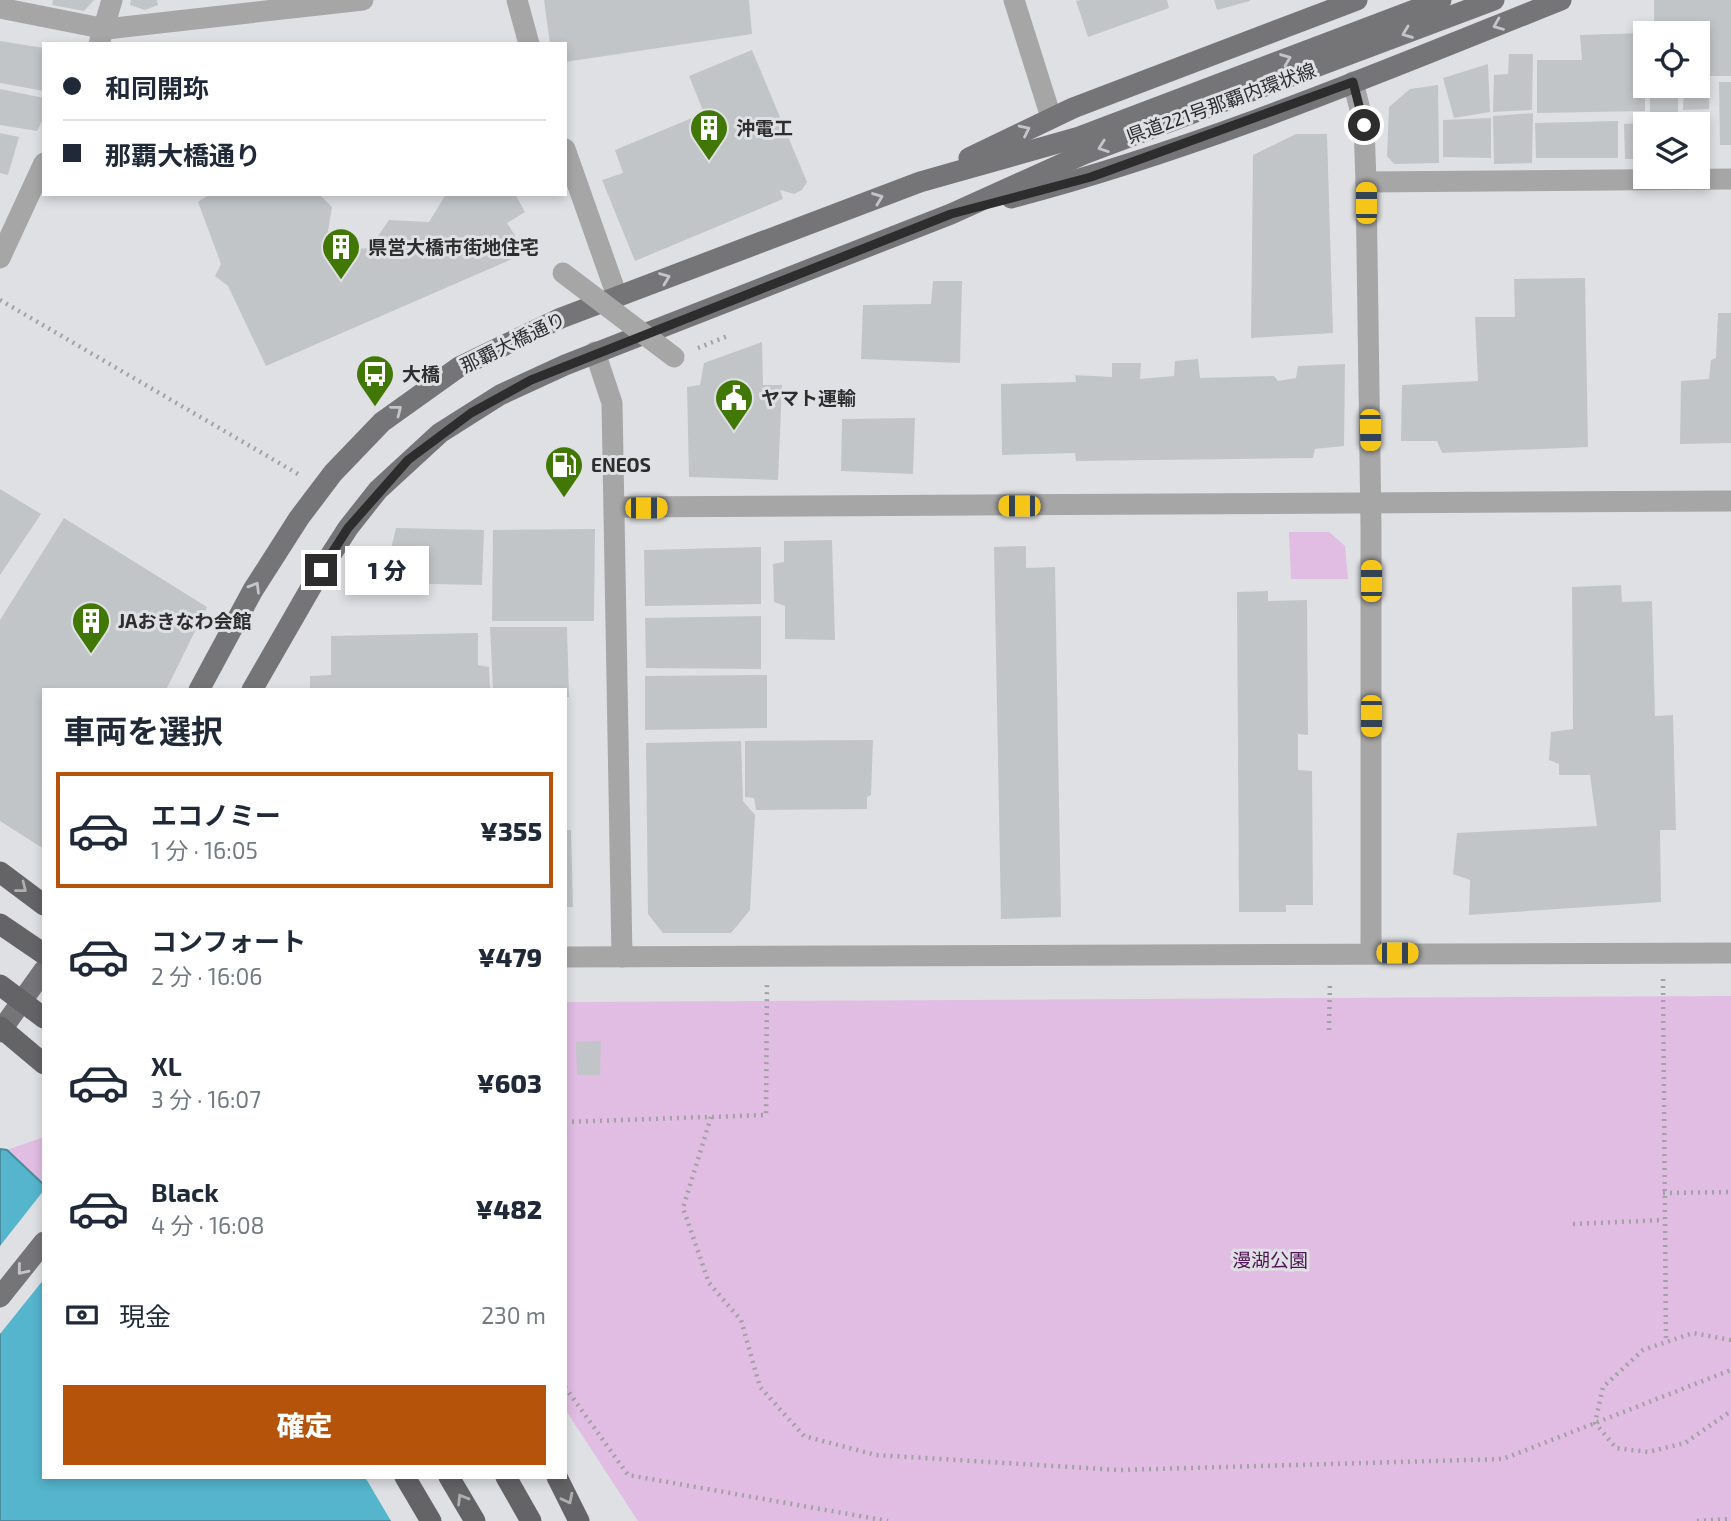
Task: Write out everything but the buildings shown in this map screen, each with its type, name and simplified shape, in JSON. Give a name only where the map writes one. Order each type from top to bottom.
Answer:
[{"type":"highway","points":[[0,872],[42,904]]},
{"type":"highway","points":[[0,924],[42,953]]},
{"type":"highway","points":[[0,985],[42,1016]]},
{"type":"highway","points":[[1,1029],[42,1062]]},
{"type":"highway","points":[[406,1479],[431,1521]]},
{"type":"highway","points":[[450,1479],[475,1521]]},
{"type":"highway","points":[[507,1479],[531,1521]]},
{"type":"highway","points":[[558,1479],[579,1521]]},
{"type":"main road","points":[[920,182],[1051,117],[1357,0]]},
{"type":"main road","name":"県道221号那覇内環状線","points":[[920,182],[1079,137],[1441,0]]},
{"type":"main road","name":"県道221号那覇内環状線","points":[[951,214],[1084,154],[1494,0]]},
{"type":"main road","points":[[253,688],[295,612],[348,528],[408,460],[440,433],[500,395],[595,352],[951,214],[1091,177],[1353,82],[1562,0]]},
{"type":"main road","name":"那覇大橋通り","points":[[200,688],[253,590],[320,490],[369,434],[437,381],[507,342],[617,296],[920,182]]},
{"type":"main road","points":[[1,1029],[42,973]]},
{"type":"main road","points":[[0,1297],[42,1244]]},
{"type":"street","points":[[103,36],[112,0]]},
{"type":"street","points":[[0,8],[103,36],[363,0]]},
{"type":"street","points":[[517,0],[528,42]]},
{"type":"street","points":[[1014,0],[1051,117]]},
{"type":"street","points":[[1353,82],[1364,125],[1366,182],[1371,504],[1371,953]]},
{"type":"street","points":[[567,155],[617,296]]},
{"type":"street","points":[[0,258],[42,167]]},
{"type":"street","points":[[1366,182],[1731,180]]},
{"type":"street","points":[[564,273],[674,356]]},
{"type":"street","points":[[595,352],[612,403],[616,507],[622,957]]},
{"type":"street","points":[[616,507],[1731,501]]},
{"type":"street","points":[[567,957],[1731,953]]},
{"type":"path","points":[[0,300],[297,473],[320,490]]},
{"type":"path","points":[[1663,972],[1666,1342]]},
{"type":"path","points":[[1329,1030],[1330,973]]},
{"type":"path","points":[[567,1122],[766,1115],[766,977]]},
{"type":"path","points":[[711,1117],[683,1208],[709,1283],[741,1320],[760,1387],[804,1436],[876,1455],[1119,1470],[1503,1459],[1731,1370]]},
{"type":"path","points":[[1663,1193],[1731,1192]]},
{"type":"path","points":[[1573,1224],[1664,1220]]},
{"type":"path","points":[[1595,1423],[1603,1387],[1643,1350],[1693,1333],[1731,1340]]},
{"type":"path","points":[[567,1390],[628,1475],[888,1521]]},
{"type":"path","points":[[1595,1423],[1616,1448],[1648,1452],[1685,1443],[1731,1411]]},
{"type":"path","points":[[1697,1521],[1731,1519]]},
{"type":"green space","points":[[1289,532],[1329,532],[1345,546],[1348,579],[1291,579]]},
{"type":"green space","name":"漫湖公園","points":[[1731,996],[1731,1521],[638,1521],[567,1412],[567,1002]]},
{"type":"green space","points":[[42,1138],[42,1183],[7,1150]]},
{"type":"water","points":[[0,1149],[7,1150],[42,1183],[42,1479],[458,1479],[613,1521],[0,1521]]},
{"type":"pier","points":[[42,1193],[42,1282],[0,1334],[0,1246]]},
{"type":"pier","points":[[366,1479],[471,1479],[614,1518],[616,1521],[391,1521]]},
{"type":"place","name":"沖電工","points":[[709,162]]},
{"type":"place","name":"県営大橋市街地住宅","points":[[341,281]]},
{"type":"place","name":"大橋","points":[[375,408]]},
{"type":"place","name":"ヤマト運輸","points":[[734,432]]},
{"type":"place","name":"ENEOS","points":[[564,499]]},
{"type":"place","name":"JAおきなわ会館","points":[[91,655]]},
{"type":"route","points":[[321,570],[348,528],[378,490],[440,433],[500,395],[565,365],[951,214],[1091,177],[1353,82],[1364,125]]}]
